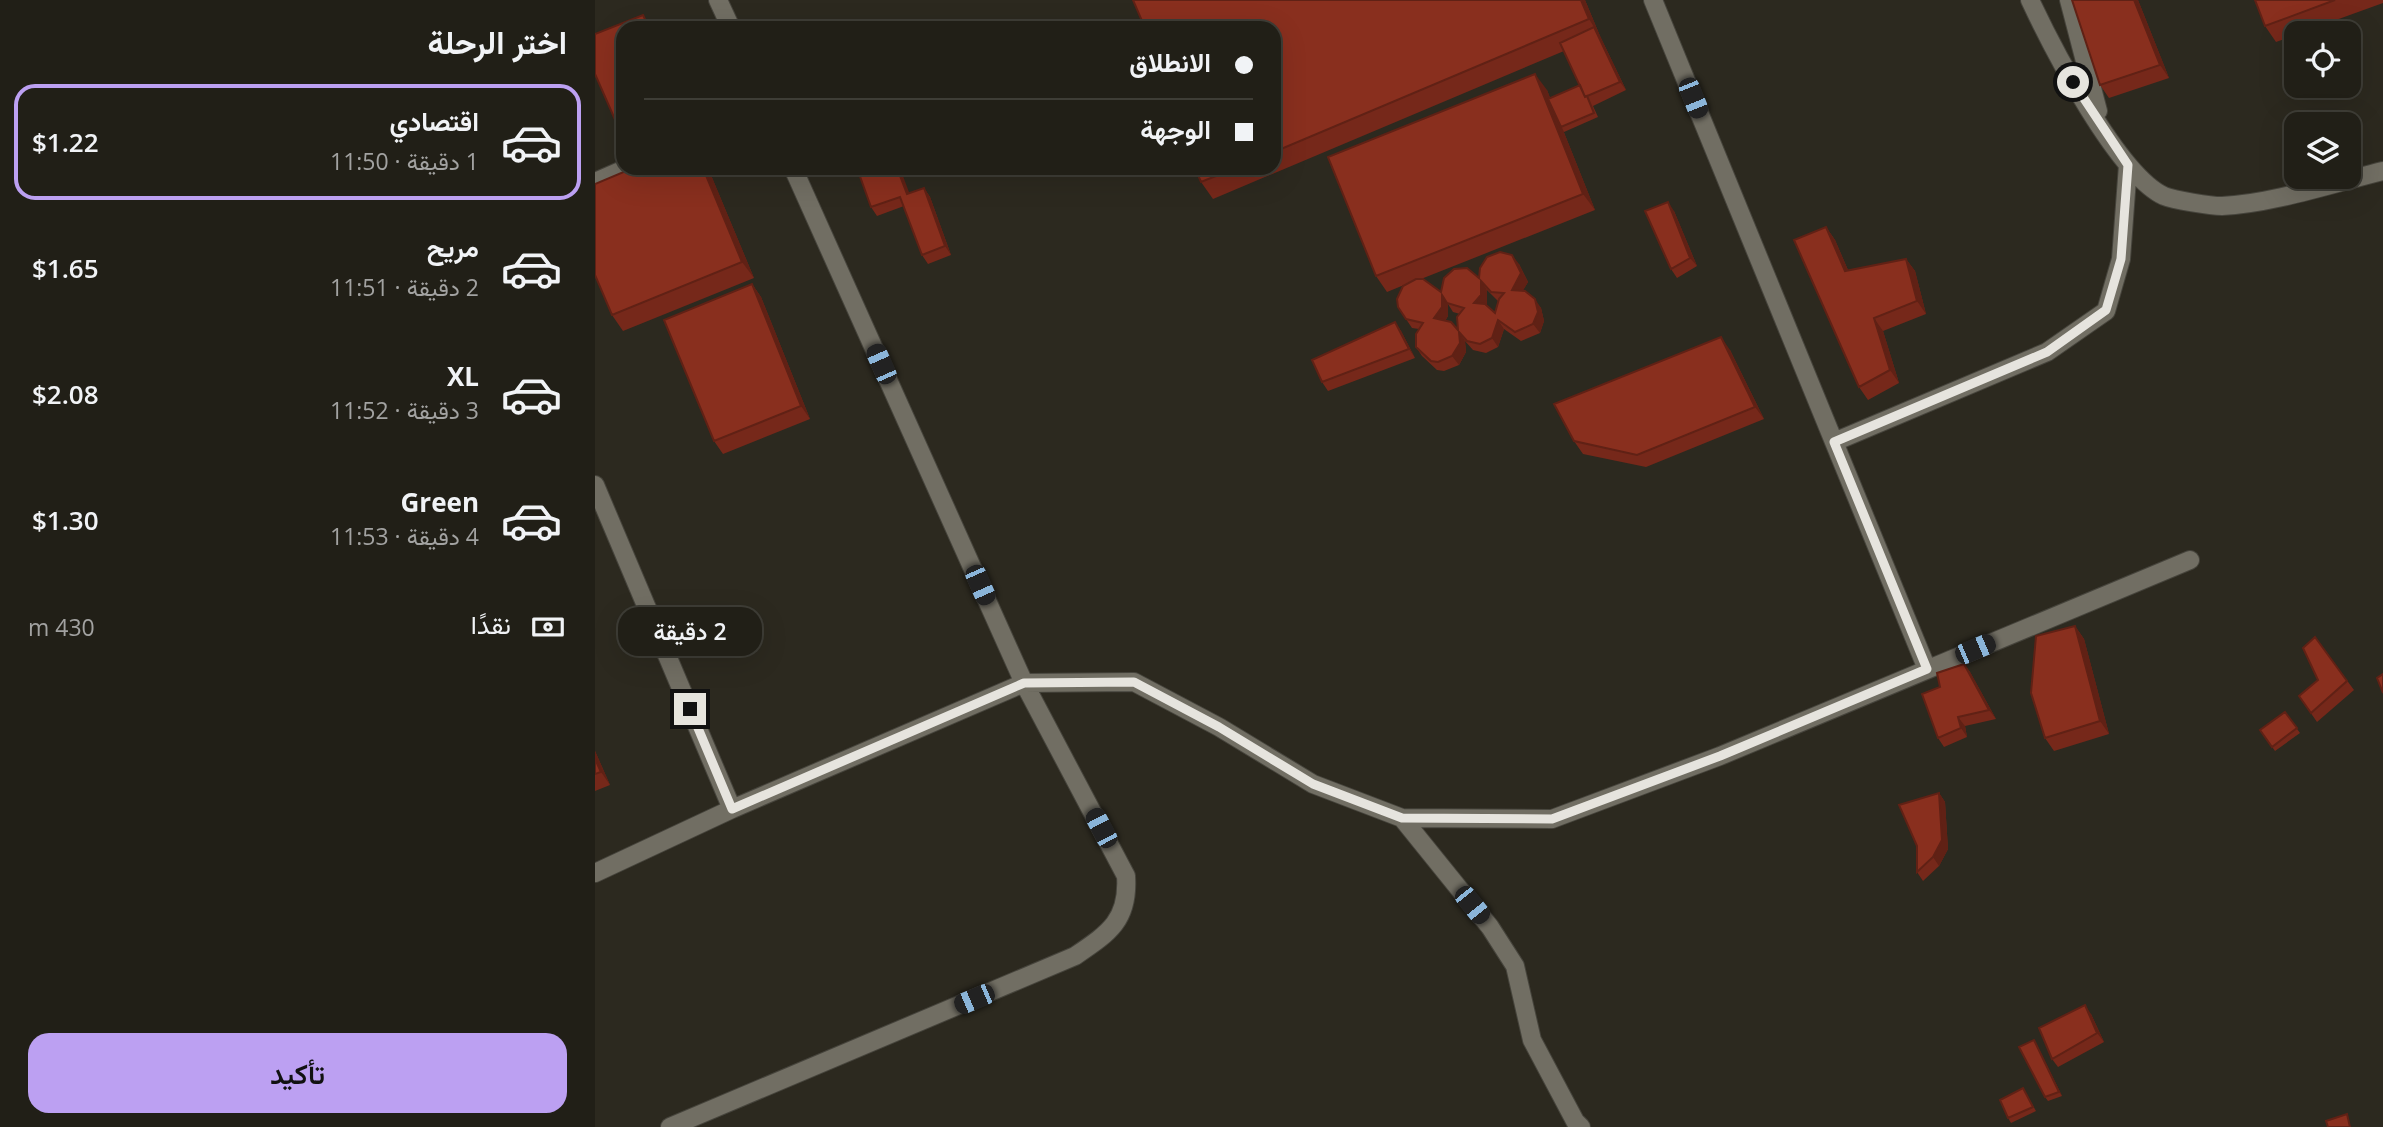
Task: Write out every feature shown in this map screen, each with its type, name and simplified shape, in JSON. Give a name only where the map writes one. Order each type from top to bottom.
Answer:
[{"type":"street","points":[[718,0],[727,21]]},
{"type":"street","points":[[1653,0],[1927,669]]},
{"type":"street","points":[[2030,0],[2058,60],[2128,165],[2164,195],[2220,206],[2383,171]]},
{"type":"street","points":[[2069,0],[2103,128]]},
{"type":"street","points":[[1834,442],[2047,352],[2106,310],[2121,259],[2128,165]]},
{"type":"street","points":[[595,182],[616,173]]},
{"type":"street","points":[[670,1127],[1075,956],[1104,937],[1120,915],[1127,899],[1126,876],[1024,683],[796,175]]},
{"type":"street","points":[[595,485],[732,809]]},
{"type":"street","points":[[595,873],[732,809],[1024,683],[1134,682],[1219,727],[1313,784],[1402,818],[1552,819],[1720,756],[2190,560]]},
{"type":"street","points":[[1402,818],[1490,927],[1515,966],[1532,1040],[1581,1127]]},
{"type":"building","points":[[1133,0],[1581,0],[1589,19],[1281,149],[1281,21],[1142,21]]},
{"type":"building","points":[[2072,0],[2134,0],[2160,65],[2100,85]]},
{"type":"building","points":[[2255,0],[2335,0],[2265,26]]},
{"type":"building","points":[[643,15],[646,21],[628,21]]},
{"type":"building","points":[[616,26],[616,122],[595,74],[595,34]]},
{"type":"building","points":[[1594,27],[1620,82],[1585,97],[1560,43]]},
{"type":"building","points":[[1535,74],[1583,194],[1376,276],[1328,157]]},
{"type":"building","points":[[1580,85],[1594,113],[1561,127],[1548,99]]},
{"type":"building","points":[[616,175],[706,175],[742,262],[612,315],[595,275],[595,184]]},
{"type":"building","points":[[860,175],[900,175],[907,194],[924,188],[945,246],[922,255],[900,197],[871,207]]},
{"type":"building","points":[[1198,175],[1218,175],[1201,182]]},
{"type":"building","points":[[1668,202],[1690,258],[1671,269],[1645,211]]},
{"type":"building","points":[[1826,227],[1845,271],[1906,259],[1917,301],[1874,318],[1890,370],[1859,387],[1794,240]]},
{"type":"building","points":[[1500,252],[1512,255],[1521,273],[1512,290],[1525,291],[1535,299],[1538,312],[1533,324],[1515,332],[1498,320],[1492,338],[1480,344],[1467,341],[1459,332],[1460,343],[1452,356],[1438,362],[1431,361],[1416,347],[1416,334],[1423,323],[1406,319],[1398,307],[1397,299],[1403,286],[1416,279],[1423,279],[1441,292],[1444,278],[1454,269],[1467,268],[1479,278],[1480,268],[1487,257]],"holes":[[[1481,281],[1491,292],[1504,293],[1495,313],[1485,304],[1474,303],[1481,295]],[[1442,295],[1447,303],[1464,308],[1457,317],[1458,330],[1451,322],[1434,318],[1442,307]]]},
{"type":"building","points":[[752,284],[801,406],[714,441],[664,320]]},
{"type":"building","points":[[1395,322],[1409,349],[1322,382],[1312,360]]},
{"type":"building","points":[[1721,337],[1755,407],[1637,455],[1574,441],[1554,404]]},
{"type":"building","points":[[2075,626],[2100,721],[2045,738],[2031,693],[2036,636]]},
{"type":"building","points":[[2315,637],[2347,681],[2311,713],[2299,696],[2318,680],[2303,648]]},
{"type":"building","points":[[1964,664],[1989,710],[1958,717],[1961,728],[1938,738],[1922,694],[1940,687],[1937,673]]},
{"type":"building","points":[[2383,674],[2383,693],[2377,678]]},
{"type":"building","points":[[2285,712],[2297,728],[2272,747],[2260,730]]},
{"type":"building","points":[[595,759],[601,772],[595,774]]},
{"type":"building","points":[[1939,793],[1942,840],[1933,857],[1917,872],[1917,846],[1899,805]]},
{"type":"building","points":[[2085,1005],[2097,1033],[2052,1059],[2039,1028]]},
{"type":"building","points":[[2034,1040],[2059,1092],[2045,1097],[2019,1047]]},
{"type":"building","points":[[2023,1088],[2033,1107],[2008,1118],[2000,1100]]},
{"type":"building","points":[[2347,1114],[2350,1127],[2328,1127],[2326,1121]]},
{"type":"route","points":[[690,709],[732,809],[1024,683],[1134,682],[1219,727],[1313,784],[1402,818],[1552,819],[1720,756],[1927,669],[1834,442],[2047,352],[2106,310],[2121,259],[2128,165],[2073,82]]}]
